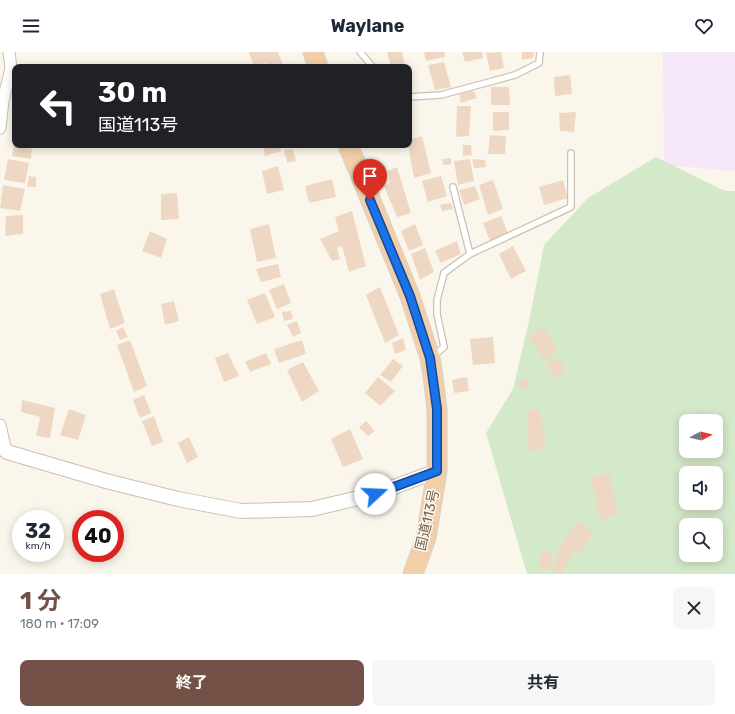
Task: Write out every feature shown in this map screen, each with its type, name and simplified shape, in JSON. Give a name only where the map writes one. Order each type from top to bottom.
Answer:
[{"type":"highway","points":[[313,52],[317,64]]},
{"type":"highway","name":"国道113号","points":[[349,148],[410,296],[430,358],[437,409],[437,471],[426,538],[413,574]]},
{"type":"street","points":[[0,128],[3,101],[11,68],[9,52]]},
{"type":"street","points":[[0,425],[3,448],[106,481],[178,499],[241,510],[312,509],[375,494],[437,471]]},
{"type":"lane","points":[[360,52],[371,64]]},
{"type":"lane","points":[[412,97],[440,95],[516,75],[539,63],[540,52]]},
{"type":"lane","points":[[430,358],[444,347],[437,314],[437,300],[444,273],[470,254],[571,207],[571,153]]},
{"type":"lane","points":[[452,187],[470,254]]},
{"type":"shaded area","points":[[663,52],[735,52],[735,171],[664,165]]},
{"type":"green space","points":[[656,157],[725,191],[735,191],[735,574],[527,574],[486,433],[513,389],[529,321],[544,245],[588,198]]},
{"type":"building","points":[[278,52],[283,64],[253,64],[249,53]]},
{"type":"building","points":[[387,52],[402,52],[405,64],[390,64]]},
{"type":"building","points":[[424,52],[444,52],[445,57],[426,61]]},
{"type":"building","points":[[462,52],[482,52],[483,58],[465,62]]},
{"type":"building","points":[[501,52],[504,68],[490,71],[486,53]]},
{"type":"building","points":[[522,52],[534,52],[533,58],[522,60]]},
{"type":"building","points":[[444,62],[451,87],[435,90],[428,65]]},
{"type":"building","points":[[570,75],[572,94],[555,96],[554,77]]},
{"type":"building","points":[[491,87],[509,87],[510,105],[491,105]]},
{"type":"building","points":[[474,91],[477,98],[461,103],[459,94]]},
{"type":"building","points":[[457,106],[471,106],[469,136],[456,137]]},
{"type":"building","points":[[493,112],[509,112],[509,130],[493,131]]},
{"type":"building","points":[[576,112],[574,132],[560,131],[559,113]]},
{"type":"building","points":[[490,135],[506,136],[505,154],[488,154]]},
{"type":"building","points":[[422,136],[431,173],[414,178],[409,148],[412,148],[412,139]]},
{"type":"building","points":[[463,145],[471,145],[472,155],[463,156]]},
{"type":"building","points":[[13,148],[32,149],[31,159],[12,156]]},
{"type":"building","points":[[264,148],[280,148],[281,151],[265,156]]},
{"type":"building","points":[[293,149],[296,161],[287,163],[284,150]]},
{"type":"building","points":[[451,158],[451,164],[443,165],[442,159]]},
{"type":"building","points":[[8,159],[29,163],[25,183],[4,180]]},
{"type":"building","points":[[470,159],[474,181],[458,185],[454,161]]},
{"type":"building","points":[[472,159],[485,160],[486,167],[474,168]]},
{"type":"building","points":[[278,166],[284,190],[267,194],[262,171]]},
{"type":"building","points":[[397,167],[411,213],[397,217],[384,186],[390,183],[388,171]]},
{"type":"building","points":[[29,176],[36,177],[36,187],[27,187]]},
{"type":"building","points":[[441,176],[447,196],[428,202],[422,181]]},
{"type":"building","points":[[332,179],[336,197],[309,203],[305,186]]},
{"type":"building","points":[[493,180],[503,209],[488,215],[479,185]]},
{"type":"building","points":[[563,180],[568,198],[544,205],[539,187]]},
{"type":"building","points":[[3,185],[25,189],[20,211],[0,208]]},
{"type":"building","points":[[475,186],[480,199],[464,205],[459,190]]},
{"type":"building","points":[[177,193],[179,219],[161,220],[161,194]]},
{"type":"building","points":[[451,203],[453,209],[442,211],[440,205]]},
{"type":"building","points":[[352,211],[366,266],[349,272],[342,246],[337,248],[340,259],[332,261],[320,239],[339,231],[335,217]]},
{"type":"building","points":[[23,215],[23,234],[5,236],[6,216]]},
{"type":"building","points":[[501,216],[508,233],[490,241],[483,223]]},
{"type":"building","points":[[269,224],[276,258],[257,262],[250,229]]},
{"type":"building","points":[[415,224],[423,245],[409,251],[401,231]]},
{"type":"building","points":[[150,231],[167,239],[161,258],[142,251]]},
{"type":"building","points":[[457,241],[461,254],[441,263],[435,251]]},
{"type":"building","points":[[513,246],[526,271],[511,279],[499,254]]},
{"type":"building","points":[[425,248],[434,272],[420,280],[411,254]]},
{"type":"building","points":[[278,264],[281,277],[261,282],[256,269]]},
{"type":"building","points":[[284,284],[291,303],[277,309],[269,290]]},
{"type":"building","points":[[380,287],[399,335],[385,343],[366,295]]},
{"type":"building","points":[[114,289],[125,323],[110,329],[100,294]]},
{"type":"building","points":[[265,293],[275,317],[257,324],[247,300]]},
{"type":"building","points":[[174,301],[179,321],[165,325],[161,304]]},
{"type":"building","points":[[291,311],[293,319],[284,321],[282,312]]},
{"type":"building","points":[[297,321],[301,333],[293,337],[287,325]]},
{"type":"building","points":[[123,327],[128,337],[120,340],[116,331]]},
{"type":"building","points":[[543,327],[558,350],[545,360],[528,337]]},
{"type":"building","points":[[493,337],[495,363],[473,365],[470,339]]},
{"type":"building","points":[[403,338],[406,350],[395,354],[392,343]]},
{"type":"building","points":[[130,340],[147,386],[134,392],[117,345]]},
{"type":"building","points":[[302,340],[306,354],[279,363],[274,349]]},
{"type":"building","points":[[228,353],[239,376],[224,382],[215,358]]},
{"type":"building","points":[[266,353],[271,364],[250,372],[245,362]]},
{"type":"building","points":[[558,358],[567,371],[554,379],[546,363]]},
{"type":"building","points":[[393,359],[403,366],[391,382],[380,375]]},
{"type":"building","points":[[303,362],[319,391],[302,402],[287,370]]},
{"type":"building","points":[[378,377],[395,391],[380,406],[365,393]]},
{"type":"building","points":[[467,377],[469,391],[454,393],[452,380]]},
{"type":"building","points":[[525,377],[531,386],[522,391],[518,381]]},
{"type":"building","points":[[144,395],[151,413],[140,418],[133,400]]},
{"type":"building","points":[[22,400],[55,408],[50,438],[36,436],[40,417],[21,412]]},
{"type":"building","points":[[69,409],[86,415],[78,440],[60,435]]},
{"type":"building","points":[[540,409],[546,448],[529,452],[526,411]]},
{"type":"building","points":[[154,416],[163,442],[152,446],[142,421]]},
{"type":"building","points":[[366,421],[375,431],[368,436],[359,427]]},
{"type":"building","points":[[350,429],[363,459],[343,467],[331,439]]},
{"type":"building","points":[[189,437],[198,457],[187,463],[178,443]]},
{"type":"building","points":[[609,473],[618,514],[600,520],[591,477]]},
{"type":"building","points":[[578,521],[594,533],[578,554],[573,552],[562,573],[552,570],[560,545]]},
{"type":"building","points":[[542,550],[553,553],[550,570],[538,568]]},
{"type":"route","points":[[370,200],[410,296],[430,358],[434,376],[437,409],[437,471],[375,494]]}]
